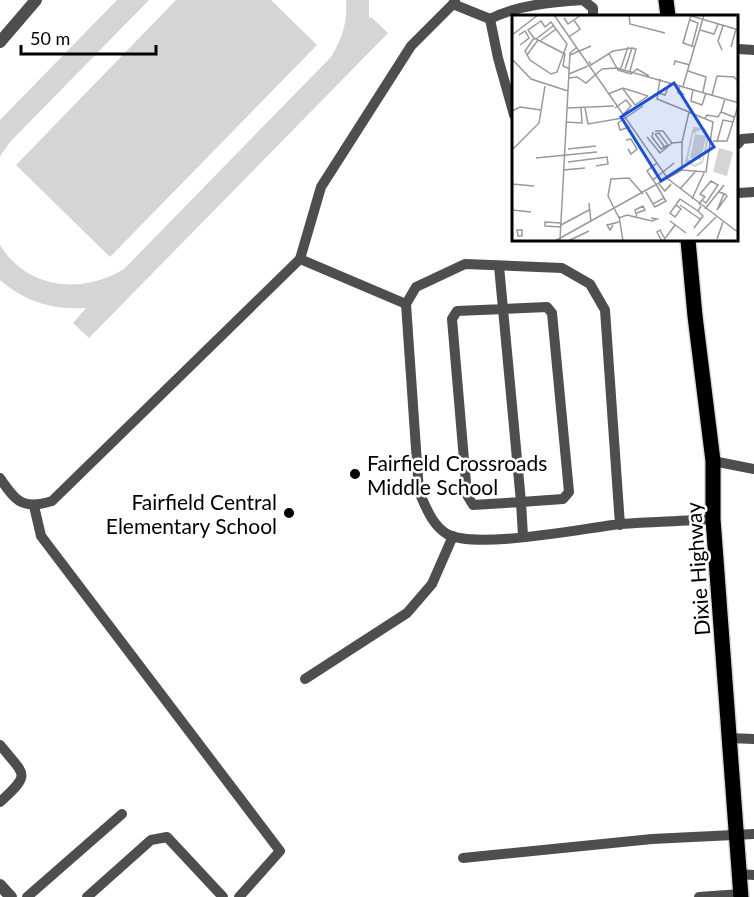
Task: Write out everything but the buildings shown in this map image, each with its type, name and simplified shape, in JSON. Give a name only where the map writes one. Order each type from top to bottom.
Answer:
[{"type":"main road","points":[[666,0],[668,15]]},
{"type":"main road","name":"Dixie Highway","points":[[688,242],[713,461],[713,519],[736,835],[747,875],[741,895]]},
{"type":"street","points":[[0,42],[36,0]]},
{"type":"street","points":[[0,885],[10,897]]},
{"type":"lane","points":[[0,478],[13,498],[34,506],[52,501],[300,259],[321,187],[411,46],[454,2],[490,18],[560,1],[583,0],[593,8],[593,15]]},
{"type":"lane","points":[[490,18],[498,58],[512,99]]},
{"type":"lane","points":[[739,143],[742,139],[754,138]]},
{"type":"lane","points":[[300,259],[406,304]]},
{"type":"lane","points":[[620,525],[605,310],[590,284],[562,268],[465,264],[416,286],[406,304],[419,492],[431,517],[446,533],[466,541],[620,525],[713,519]]},
{"type":"lane","points":[[499,266],[523,536]]},
{"type":"lane","points":[[547,307],[552,313],[569,492],[563,499],[521,502],[472,505],[468,495],[452,319],[457,311],[547,307]]},
{"type":"lane","points":[[713,461],[754,469]]},
{"type":"lane","points":[[34,506],[41,536],[280,851],[239,897]]},
{"type":"lane","points":[[305,679],[407,613],[432,584],[453,536]]},
{"type":"lane","points":[[729,738],[754,739]]},
{"type":"lane","points":[[0,745],[21,771],[22,778],[20,784],[0,801]]},
{"type":"lane","points":[[27,897],[122,814]]},
{"type":"lane","points":[[463,858],[652,839],[754,834]]},
{"type":"lane","points":[[87,897],[151,840],[167,837],[223,897]]},
{"type":"lane","points":[[699,897],[741,895]]},
{"type":"shaded area","points":[[117,0],[149,0],[11,141],[0,156],[0,120]]},
{"type":"shaded area","points":[[176,0],[271,0],[317,45],[110,257],[16,165]]},
{"type":"shaded area","points":[[346,0],[369,0],[369,19],[371,17],[388,33],[89,338],[73,323],[86,308],[63,308],[40,303],[19,294],[0,280],[0,245],[11,260],[25,271],[40,279],[56,283],[91,282],[124,269],[331,57],[343,30]]},
{"type":"place","name":"Fairfield Crossroads Middle School","points":[[355,474]]},
{"type":"place","name":"Fairfield Central Elementary School","points":[[289,513]]}]
